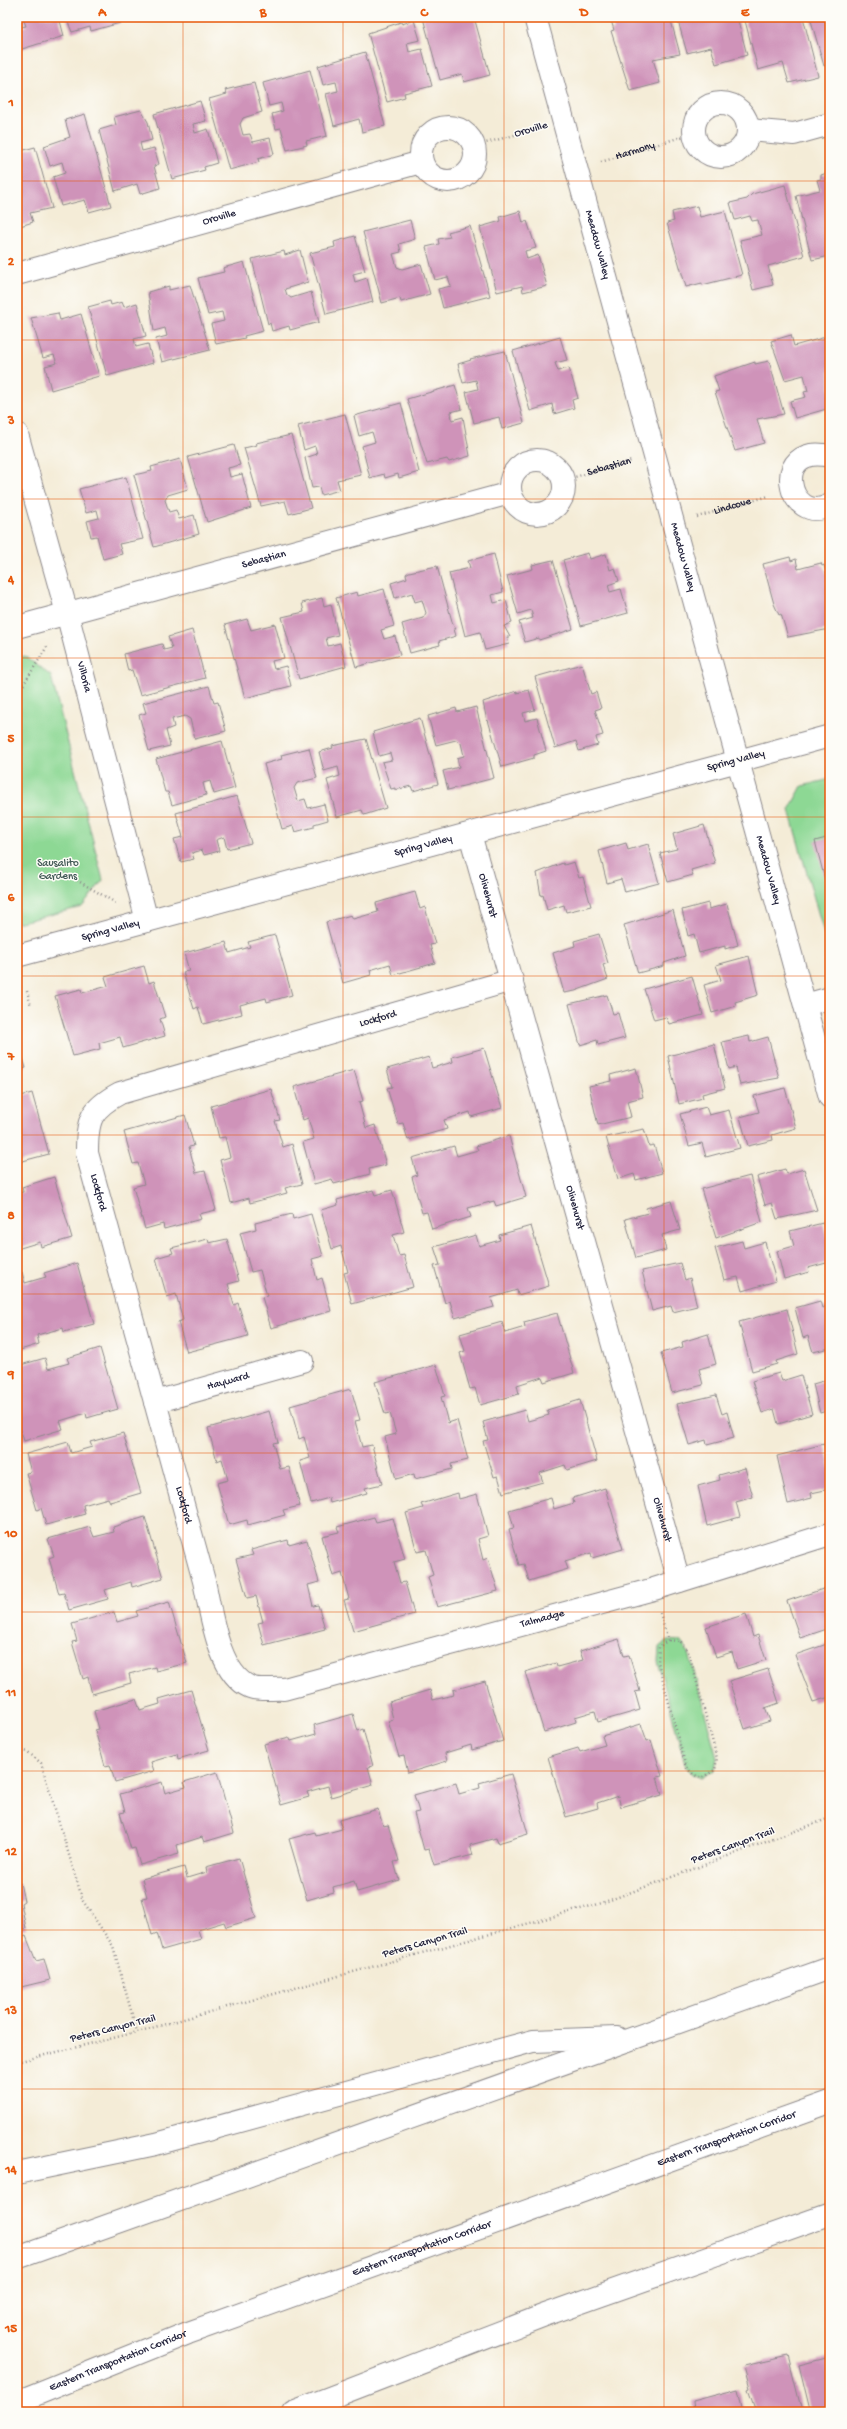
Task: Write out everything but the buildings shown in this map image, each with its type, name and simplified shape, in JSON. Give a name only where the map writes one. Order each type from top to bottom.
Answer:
[{"type":"main road","name":"Meadow Valley","points":[[535,17],[830,1097]]},
{"type":"main road","points":[[724,102],[736,107],[745,117],[749,130],[746,143],[737,153],[724,158],[711,156],[700,148],[694,133],[693,124],[700,112],[711,104],[724,102]]},
{"type":"main road","points":[[749,130],[794,134],[830,124]]},
{"type":"main road","points":[[450,126],[463,130],[472,139],[475,146],[476,152],[474,165],[465,176],[453,181],[440,180],[428,174],[421,162],[420,149],[426,137],[436,129],[450,126]]},
{"type":"main road","name":"Oroville","points":[[17,274],[421,162]]},
{"type":"main road","name":"Villoria","points":[[17,434],[67,613],[148,921]]},
{"type":"main road","points":[[830,456],[818,453],[805,456],[795,465],[790,478],[791,489],[799,502],[812,508],[825,508],[830,505]]},
{"type":"main road","points":[[540,459],[553,464],[562,474],[564,480],[562,499],[553,510],[541,514],[528,513],[516,505],[510,493],[510,480],[516,468],[527,461],[540,459]]},
{"type":"main road","name":"Sebastian","points":[[17,627],[510,493]]},
{"type":"main road","name":"Spring Valley","points":[[17,956],[830,736]]},
{"type":"main road","name":"Olivehurst","points":[[470,834],[679,1581]]},
{"type":"main road","name":"Lockford","points":[[251,1688],[238,1679],[228,1667],[219,1644],[87,1152],[87,1131],[92,1115],[102,1103],[120,1093],[512,980]]},
{"type":"main road","points":[[805,1005],[830,998]]},
{"type":"main road","name":"Hayward","points":[[155,1402],[302,1361]]},
{"type":"main road","name":"Talmadge","points":[[251,1688],[284,1689],[654,1589],[830,1534]]},
{"type":"main road","points":[[17,2258],[830,1968]]},
{"type":"main road","points":[[17,2173],[156,2144],[533,2041],[640,2037]]},
{"type":"main road","name":"Eastern Transportation Corridor","points":[[17,2402],[188,2332],[830,2102]]},
{"type":"main road","points":[[293,2412],[545,2315],[830,2214]]},
{"type":"path","name":"Oroville","points":[[475,146],[563,121]]},
{"type":"path","name":"Harmony","points":[[577,170],[694,133]]},
{"type":"path","name":"Sebastian","points":[[564,480],[654,454]]},
{"type":"path","name":"Lindcove","points":[[674,524],[791,489]]},
{"type":"path","points":[[17,695],[67,613]]},
{"type":"path","points":[[49,864],[148,921]]},
{"type":"path","points":[[28,991],[30,1006]]},
{"type":"path","points":[[654,1589],[668,1640]]},
{"type":"path","points":[[668,1640],[680,1641],[689,1653],[717,1758],[715,1770],[701,1778],[693,1774],[686,1767],[658,1662],[659,1647],[668,1640]]},
{"type":"path","points":[[17,1750],[28,1752],[41,1763],[83,1901],[113,1946],[137,2032]]},
{"type":"path","name":"Peters Canyon Trail","points":[[17,2062],[137,2032],[602,1902],[830,1818]]},
{"type":"green space","name":"Sausalito Gardens","points":[[25,656],[51,676],[103,880],[82,907],[17,923],[17,658]]},
{"type":"green space","points":[[830,779],[830,946],[827,944],[789,810],[802,786]]},
{"type":"green space","points":[[668,1640],[680,1641],[689,1653],[717,1758],[715,1770],[701,1778],[693,1774],[686,1767],[658,1662],[659,1647]]}]
